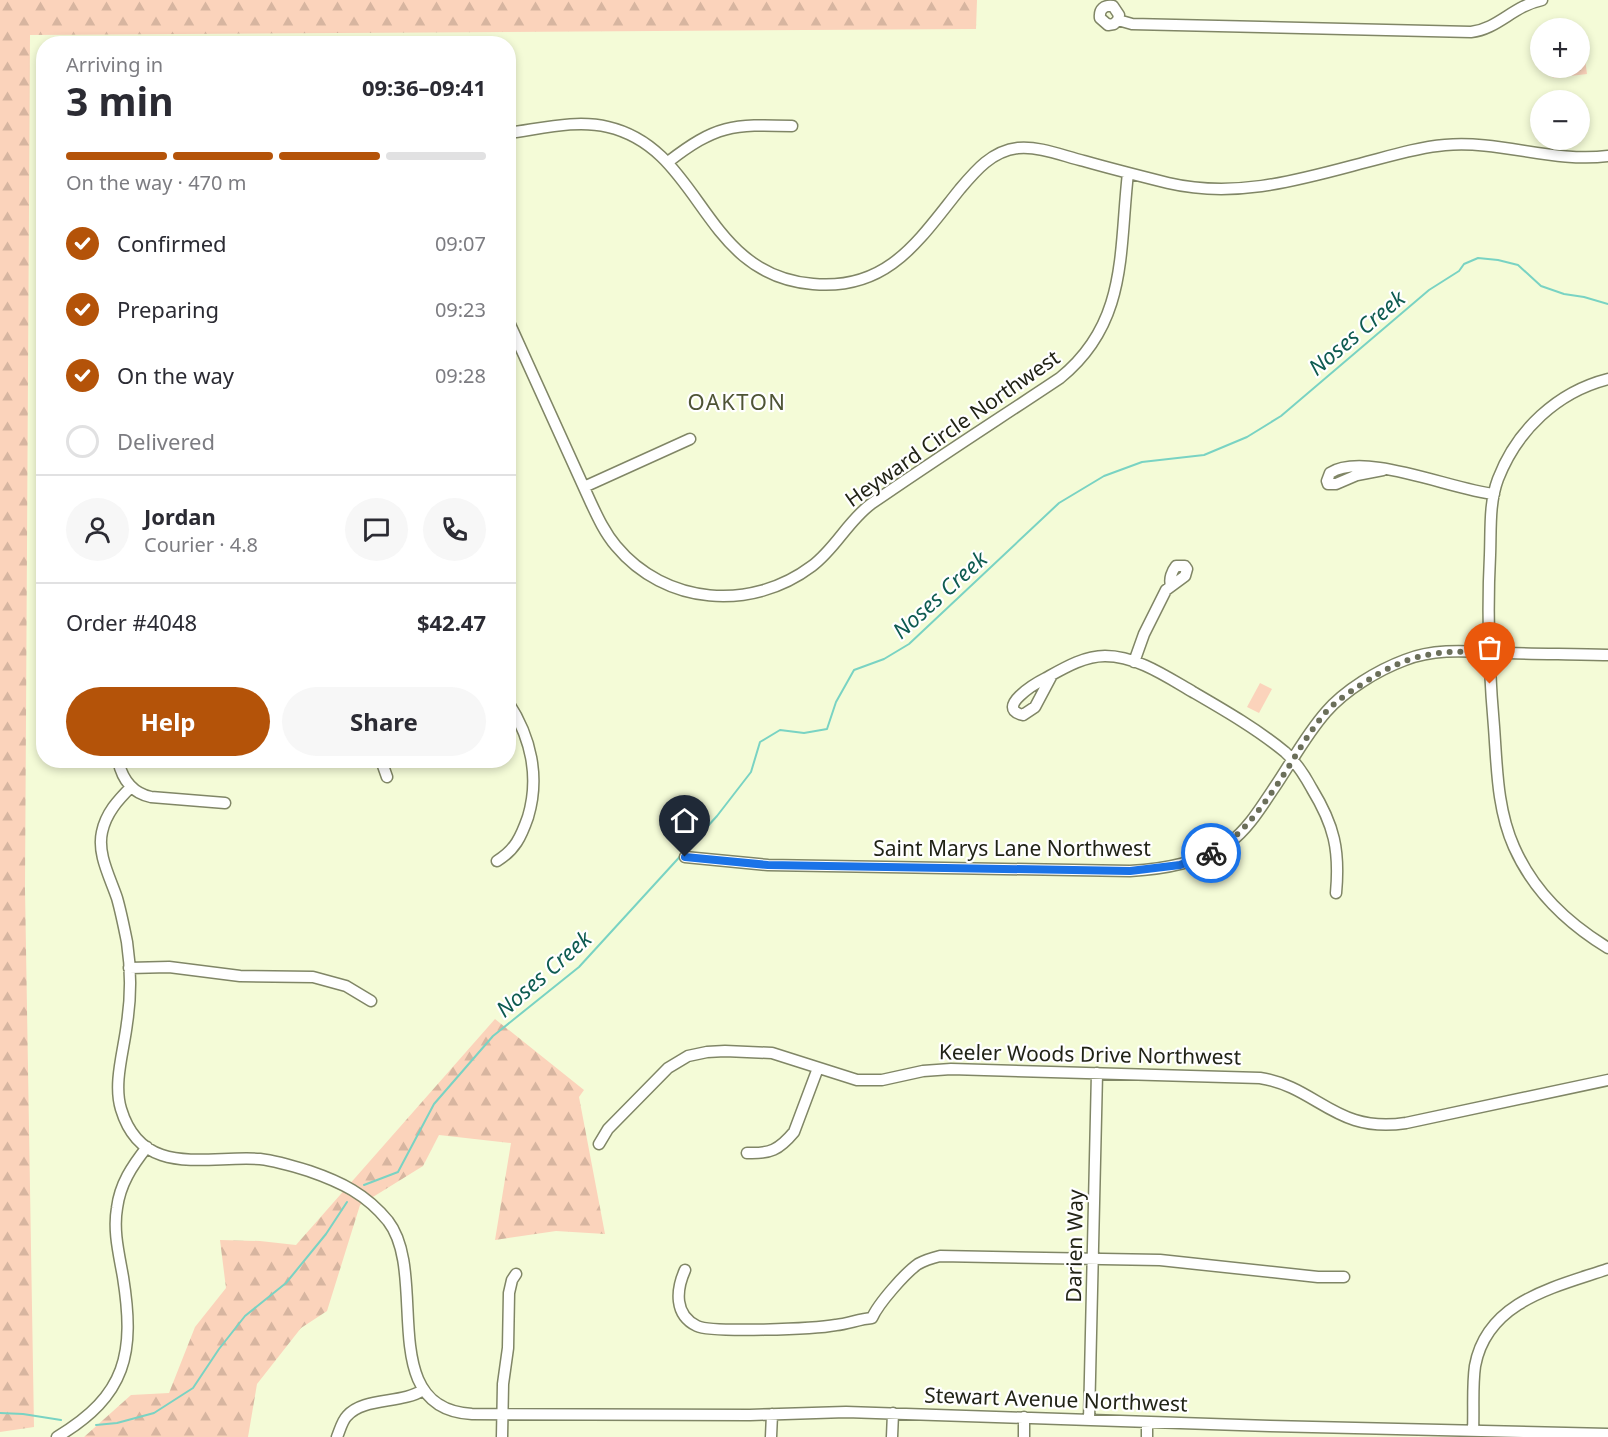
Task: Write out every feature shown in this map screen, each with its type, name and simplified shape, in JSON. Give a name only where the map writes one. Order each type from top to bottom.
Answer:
[{"type":"street","points":[[1118,20],[1132,24],[1471,32],[1491,26],[1525,4],[1542,0]]},
{"type":"street","points":[[516,132],[582,124],[601,125],[634,136],[668,162],[722,235],[741,255],[762,270],[784,279],[828,285],[862,279],[897,261],[916,244],[984,163],[999,153],[1016,148],[1040,149],[1128,173],[1202,189],[1241,189],[1282,184],[1414,149],[1444,145],[1485,145],[1564,157],[1608,156]]},
{"type":"street","points":[[668,162],[697,141],[717,131],[739,126],[792,126]]},
{"type":"street","name":"Heyward Circle Northwest","points":[[516,338],[603,527],[617,547],[632,562],[666,585],[698,595],[737,596],[765,591],[792,579],[813,566],[827,553],[859,514],[868,507],[1060,378],[1078,362],[1090,347],[1107,317],[1115,293],[1128,173]]},
{"type":"street","points":[[1608,379],[1582,388],[1563,398],[1538,417],[1511,453],[1499,477],[1491,509],[1488,584],[1489,652],[1497,780],[1503,813],[1513,846],[1528,873],[1555,908],[1574,926],[1608,948]]},
{"type":"street","points":[[584,487],[690,439]]},
{"type":"street","points":[[1383,470],[1494,494]]},
{"type":"street","points":[[1134,662],[1144,634],[1170,585]]},
{"type":"street","name":"Saint Marys Lane Northwest","points":[[685,857],[723,855],[778,866],[1130,871],[1166,868],[1204,857],[1234,839],[1259,811],[1311,731],[1328,710],[1384,670],[1408,659],[1436,652],[1608,655]]},
{"type":"street","points":[[1052,675],[1070,665],[1094,657],[1114,657],[1134,662],[1166,676],[1199,695],[1256,732],[1293,760],[1316,795],[1332,827],[1338,862],[1336,893]]},
{"type":"street","points":[[497,861],[519,842],[530,810],[534,785],[528,742],[516,714]]},
{"type":"street","points":[[120,768],[136,792],[151,797],[225,804]]},
{"type":"street","points":[[384,768],[387,777]]},
{"type":"street","points":[[131,787],[111,810],[101,839],[128,946],[129,1002],[119,1079],[119,1102],[129,1127],[147,1147],[157,1154],[178,1160],[258,1159],[278,1162],[343,1184],[369,1201],[390,1224],[402,1252],[406,1271],[412,1363],[423,1390],[402,1399],[355,1410],[346,1417],[337,1437]]},
{"type":"street","points":[[129,968],[169,967],[240,976],[313,977],[346,986],[371,1001]]},
{"type":"street","name":"Keeler Woods Drive Northwest","points":[[599,1144],[608,1129],[668,1068],[688,1056],[716,1051],[772,1053],[857,1080],[870,1081],[933,1069],[1248,1077],[1271,1080],[1288,1086],[1348,1118],[1366,1124],[1383,1125],[1406,1123],[1608,1080]]},
{"type":"street","points":[[747,1153],[764,1154],[772,1151],[794,1132],[818,1068]]},
{"type":"street","name":"Darien Way","points":[[1089,1420],[1097,1073]]},
{"type":"street","points":[[57,1437],[84,1419],[105,1398],[123,1364],[129,1322],[117,1241],[116,1214],[124,1181],[147,1147]]},
{"type":"street","points":[[685,1270],[677,1292],[683,1313],[692,1323],[712,1330],[832,1326],[872,1317],[876,1308],[914,1267],[928,1259],[940,1256],[1160,1260],[1344,1278]]},
{"type":"street","points":[[1473,1431],[1475,1366],[1483,1342],[1498,1319],[1528,1298],[1608,1269]]},
{"type":"street","points":[[502,1437],[509,1293],[512,1280],[516,1275]]},
{"type":"street","name":"Stewart Avenue Northwest","points":[[423,1390],[441,1404],[467,1414],[893,1413],[1147,1422],[1270,1431],[1415,1433],[1473,1431],[1608,1434]]},
{"type":"street","points":[[892,1437],[893,1413]]},
{"type":"street","points":[[771,1437],[772,1414]]},
{"type":"street","points":[[1024,1417],[1024,1437]]},
{"type":"street","points":[[1147,1422],[1147,1437]]},
{"type":"green space","points":[[0,0],[977,0],[976,29],[30,35],[25,889],[34,1427],[0,1432]]},
{"type":"green space","points":[[1260,683],[1272,689],[1259,713],[1247,707]]},
{"type":"green space","points":[[495,1019],[584,1090],[579,1097],[605,1234],[556,1231],[495,1240],[511,1143],[439,1135],[423,1166],[360,1205],[327,1311],[301,1328],[257,1384],[248,1437],[84,1437],[131,1395],[169,1393],[195,1327],[226,1288],[220,1240],[296,1245]]},
{"type":"waterway","name":"Noses Creek","points":[[364,1185],[398,1172],[434,1104],[493,1036],[579,967],[717,816],[751,772],[760,742],[780,730],[804,733],[827,729],[836,702],[854,670],[884,659],[909,644],[1059,503],[1104,476],[1142,462],[1204,455],[1247,437],[1281,416],[1429,290],[1459,271],[1464,264],[1478,258],[1518,265],[1541,286],[1608,304]]},
{"type":"waterway","name":"Noses Creek","points":[[96,1425],[117,1423],[154,1413],[193,1388],[245,1316],[286,1283],[326,1234],[347,1202]]},
{"type":"waterway","name":"Noses Creek","points":[[0,1413],[61,1420]]},
{"type":"way so far","points":[[1211,853],[1234,839],[1252,820],[1311,731],[1328,710],[1372,677],[1396,664],[1420,655],[1452,651],[1489,652],[1490,684]]},
{"type":"district","name":"OAKTON","points":[[737,401]]},
{"type":"route","points":[[685,857],[768,865],[1130,871],[1180,865],[1211,853]]}]
